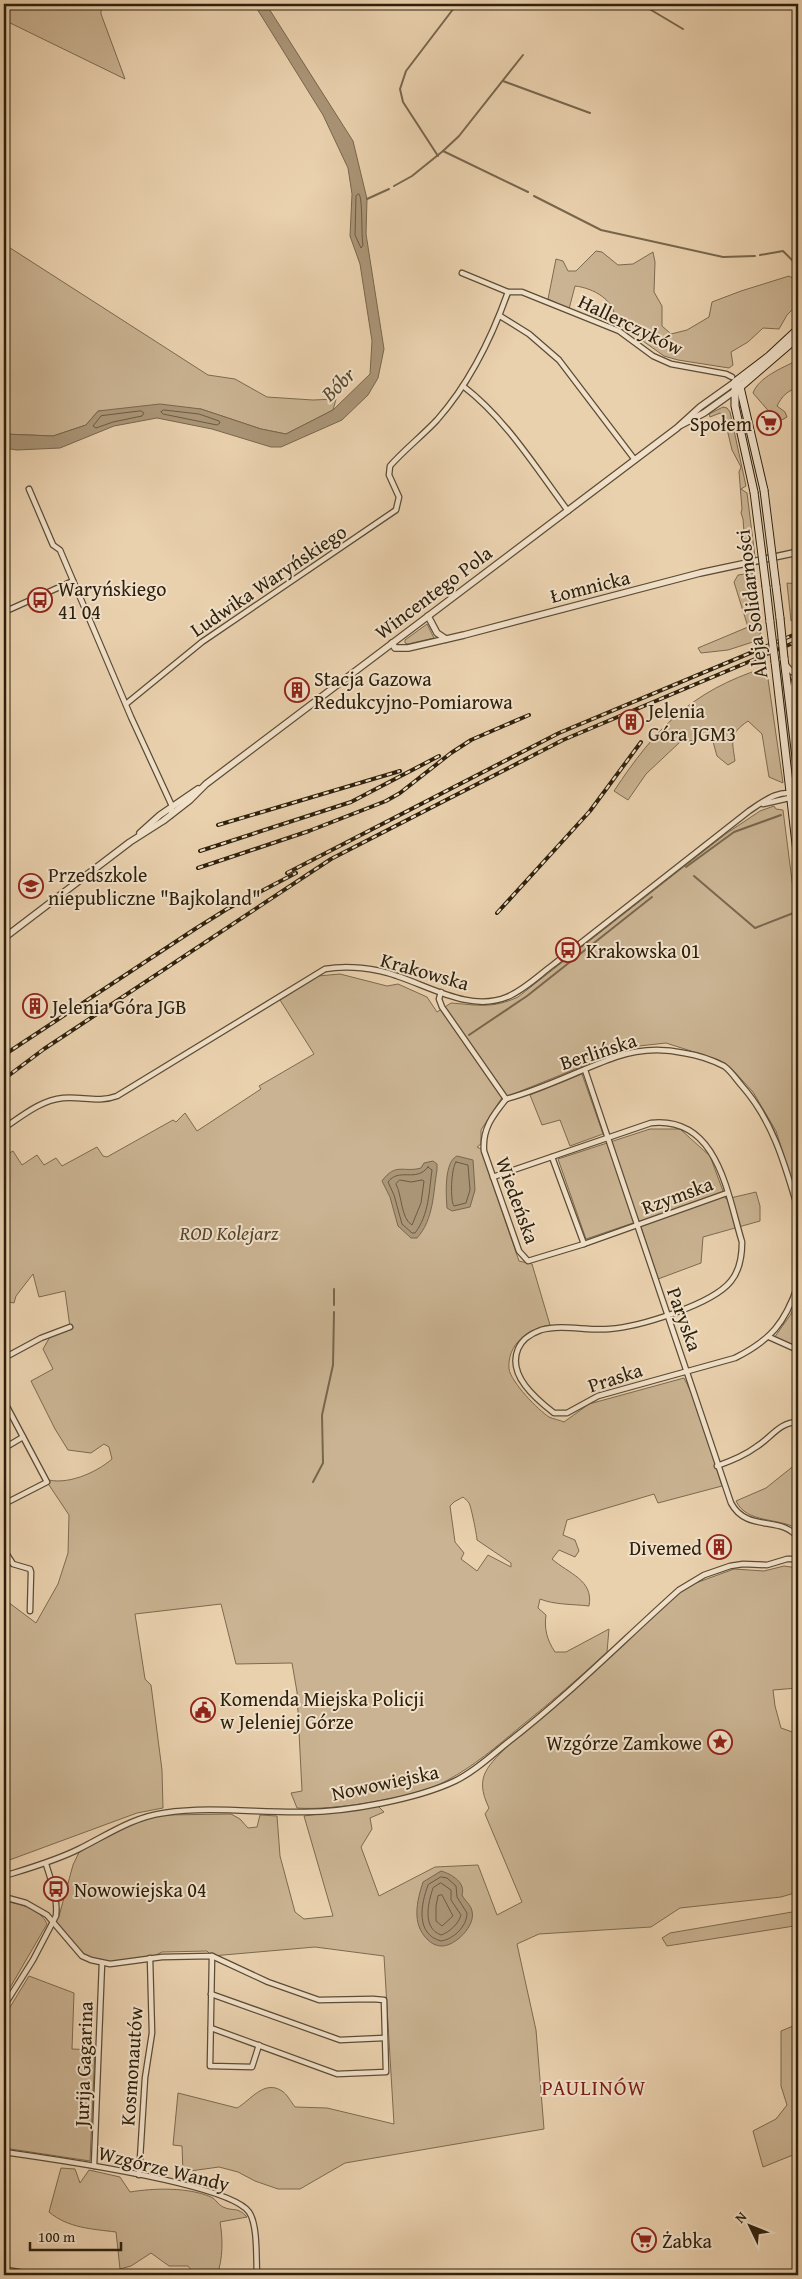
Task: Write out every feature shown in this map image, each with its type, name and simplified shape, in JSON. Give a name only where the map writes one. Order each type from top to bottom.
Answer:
[{"type":"main road","name":"Wincentego Pola","points":[[735,384],[798,329]]},
{"type":"main road","name":"Wincentego Pola","points":[[735,384],[798,337]]},
{"type":"main road","name":"Aleja Solidarności","points":[[735,384],[734,406],[754,492],[794,795],[798,861]]},
{"type":"main road","name":"Aleja Solidarności","points":[[735,384],[764,490],[798,774]]},
{"type":"street","name":"Hallerczyków","points":[[462,273],[508,292],[522,292],[619,331],[653,356],[671,364],[726,374],[735,384]]},
{"type":"street","points":[[508,292],[500,316],[463,386],[496,416],[568,511]]},
{"type":"street","points":[[500,316],[529,334],[560,360],[635,460]]},
{"type":"street","name":"Wincentego Pola","points":[[681,425],[720,402],[735,384]]},
{"type":"street","name":"Wincentego Pola","points":[[130,842],[171,815],[204,786],[681,425],[700,407],[735,384]]},
{"type":"street","name":"Ludwika Waryńskiego","points":[[126,704],[202,642],[392,514],[398,506],[399,497],[388,470],[393,462],[438,419],[463,386]]},
{"type":"street","points":[[720,402],[726,402],[734,406]]},
{"type":"street","points":[[29,489],[53,545],[60,550],[172,806],[171,815]]},
{"type":"street","name":"Łomnicka","points":[[392,643],[395,648],[401,649],[446,639],[700,573],[798,552]]},
{"type":"street","points":[[4,612],[73,581]]},
{"type":"street","points":[[428,616],[437,633],[446,639]]},
{"type":"street","points":[[785,662],[792,672],[798,670]]},
{"type":"street","points":[[790,702],[794,681],[798,674]]},
{"type":"street","name":"Wincentego Pola","points":[[4,938],[130,842],[172,806],[204,786]]},
{"type":"street","name":"Krakowska","points":[[4,1128],[36,1107],[52,1100],[72,1098],[99,1100],[117,1096],[277,996],[325,969],[346,968],[385,972],[440,992],[479,1002],[498,1000],[514,993],[768,798],[794,795]]},
{"type":"street","points":[[440,992],[439,999],[442,1006],[506,1099]]},
{"type":"street","name":"Berlińska","points":[[506,1099],[524,1094],[617,1056],[641,1050],[666,1049],[690,1054],[725,1067],[750,1095],[764,1115],[773,1133],[798,1210]]},
{"type":"street","name":"Paryska","points":[[585,1070],[731,1503],[742,1516],[754,1522],[782,1527],[795,1533],[798,1538]]},
{"type":"street","name":"Wiedeńska","points":[[506,1099],[487,1125],[483,1140],[484,1151],[519,1250],[528,1262],[636,1225]]},
{"type":"street","name":"Rzymska","points":[[493,1177],[651,1123],[666,1122],[687,1128],[701,1138],[713,1155],[742,1242],[742,1252],[736,1273],[730,1282],[715,1295],[668,1315],[626,1327],[609,1329],[548,1329],[531,1334],[524,1339],[516,1354],[517,1371],[529,1390],[554,1414]]},
{"type":"street","points":[[552,1157],[584,1244]]},
{"type":"street","name":"Rzymska","points":[[636,1225],[727,1193]]},
{"type":"street","points":[[688,1372],[735,1358],[769,1338],[788,1311],[798,1285]]},
{"type":"street","points":[[4,1358],[42,1338],[70,1327]]},
{"type":"street","points":[[769,1338],[798,1350]]},
{"type":"street","name":"Praska","points":[[554,1414],[567,1413],[598,1396],[688,1372]]},
{"type":"street","points":[[4,1401],[47,1482],[4,1504]]},
{"type":"street","points":[[718,1466],[758,1446],[780,1427],[790,1422],[798,1422]]},
{"type":"street","points":[[6,1447],[23,1437]]},
{"type":"street","points":[[4,1550],[13,1564],[30,1569],[30,1611]]},
{"type":"street","name":"Nowowiejska","points":[[4,1876],[46,1864],[112,1830],[148,1816],[163,1813],[235,1810],[306,1812],[330,1810],[379,1803],[454,1782],[469,1773],[529,1726],[687,1585],[704,1576],[738,1565],[767,1565],[798,1559]]},
{"type":"street","points":[[4,2006],[33,1960],[53,1923],[57,1908],[46,1864]]},
{"type":"street","points":[[4,1897],[37,1908],[47,1915],[82,1956],[102,1963],[150,1958],[212,1956],[268,1982],[319,2000],[384,2000],[386,2072],[350,2075],[337,2074],[211,2028]]},
{"type":"street","points":[[212,1956],[210,2066],[252,2067],[259,2045]]},
{"type":"street","name":"Kosmonautów","points":[[139,2175],[145,2078],[152,2033],[150,1958]]},
{"type":"street","name":"Jurija Gagarina","points":[[94,2166],[102,1963]]},
{"type":"street","points":[[210,1994],[340,2040],[384,2038]]},
{"type":"street","name":"Wzgórze Wandy","points":[[4,2152],[94,2166],[180,2183],[229,2198],[248,2209],[254,2223],[258,2275]]},
{"type":"street","points":[[4,2270],[33,2275]]},
{"type":"green space","points":[[4,4],[101,4],[101,14],[125,79],[4,20]]},
{"type":"green space","points":[[4,244],[208,375],[235,379],[267,397],[313,400],[336,399],[333,410],[286,434],[261,429],[201,409],[98,411],[86,425],[53,436],[4,434]]},
{"type":"green space","points":[[596,251],[602,252],[618,265],[633,264],[653,252],[655,262],[654,292],[662,306],[662,326],[671,334],[687,330],[709,317],[712,302],[789,276],[798,281],[798,304],[787,315],[779,329],[763,328],[748,342],[731,352],[733,365],[729,368],[678,360],[664,356],[615,321],[612,307],[608,301],[596,292],[575,286],[569,309],[548,299],[556,259],[563,261],[568,271],[576,271]]},
{"type":"green space","points":[[798,361],[798,388],[788,392],[779,402],[777,406],[785,412],[787,417],[778,422],[753,393],[760,382]]},
{"type":"green space","points":[[723,407],[727,408],[730,412],[746,486],[741,489],[747,493],[755,557],[746,559],[741,513],[739,472],[741,467],[732,450],[727,429],[720,413],[710,417],[709,414]]},
{"type":"green space","points":[[752,573],[755,576],[761,629],[759,640],[728,650],[701,653],[698,648],[748,627],[734,582],[738,575]]},
{"type":"green space","points":[[787,583],[798,584],[798,613],[791,621]]},
{"type":"green space","points":[[427,624],[434,638],[405,643],[405,640]]},
{"type":"green space","points":[[779,662],[781,662],[795,773],[791,774]]},
{"type":"green space","points":[[764,668],[768,679],[783,783],[769,777],[762,734],[748,721],[738,730],[733,738],[735,761],[728,765],[717,756],[712,738],[680,742],[646,774],[628,800],[614,791],[644,749],[677,715],[716,688],[738,677]]},
{"type":"green space","name":"ROD Kolejarz","points":[[774,806],[776,809],[783,810],[798,928],[798,967],[796,967],[798,979],[798,1200],[776,1131],[753,1092],[732,1069],[719,1060],[666,1043],[630,1047],[501,1099],[481,1130],[481,1144],[477,1147],[481,1149],[519,1261],[532,1264],[550,1325],[527,1334],[520,1339],[511,1352],[509,1369],[520,1388],[544,1413],[551,1418],[564,1422],[589,1404],[684,1378],[696,1402],[722,1486],[658,1503],[654,1494],[567,1520],[563,1535],[575,1540],[579,1551],[575,1557],[559,1550],[552,1559],[579,1578],[584,1584],[590,1597],[589,1606],[540,1599],[538,1608],[546,1615],[545,1625],[547,1634],[555,1652],[566,1652],[609,1629],[607,1652],[553,1700],[493,1749],[446,1781],[415,1793],[373,1802],[331,1807],[297,1808],[291,1793],[302,1791],[297,1692],[292,1663],[236,1664],[221,1604],[135,1614],[145,1679],[151,1685],[162,1770],[163,1808],[137,1813],[4,1862],[4,1599],[36,1623],[58,1584],[68,1553],[69,1515],[45,1479],[62,1481],[80,1477],[98,1469],[112,1459],[109,1447],[104,1444],[91,1453],[68,1450],[55,1429],[31,1381],[53,1369],[43,1349],[51,1335],[70,1327],[65,1291],[39,1297],[33,1274],[16,1296],[14,1303],[4,1301],[4,1186],[7,1184],[4,1173],[4,1156],[13,1151],[22,1165],[37,1155],[44,1165],[56,1158],[62,1166],[97,1147],[103,1156],[107,1157],[173,1120],[176,1122],[185,1113],[197,1131],[261,1089],[259,1086],[314,1054],[280,1000],[318,976],[340,974],[387,986],[398,984],[427,997],[437,1012],[451,1003],[492,1005],[518,997],[727,833],[760,811]],"holes":[[[463,1497],[470,1505],[477,1540],[511,1563],[511,1567],[488,1555],[477,1571],[461,1559],[464,1553],[455,1542],[450,1506]]]},
{"type":"green space","points":[[582,1074],[603,1134],[570,1146],[560,1120],[542,1125],[530,1095]]},
{"type":"green space","points":[[650,1129],[680,1129],[710,1156],[726,1199],[756,1192],[760,1206],[760,1221],[703,1237],[701,1263],[658,1279],[639,1221],[586,1239],[558,1159]]},
{"type":"green space","points":[[798,1298],[798,1346],[774,1338],[791,1314]]},
{"type":"green space","points":[[796,1464],[798,1465],[798,1529],[790,1525],[755,1517],[741,1508],[736,1501],[766,1488]]},
{"type":"green space","points":[[784,1566],[798,1568],[798,1688],[773,1690],[781,1728],[798,1734],[798,1892],[781,1897],[680,1908],[651,1927],[539,1934],[517,1944],[536,2030],[544,2129],[345,2163],[300,2189],[278,2189],[255,2181],[238,2172],[219,2167],[183,2172],[182,2146],[173,2145],[178,2093],[237,2108],[263,2089],[275,2088],[284,2092],[295,2107],[327,2108],[394,2124],[384,1956],[315,1947],[212,1956],[207,1951],[162,1952],[150,1958],[116,1963],[86,1958],[53,1923],[59,1916],[73,1865],[81,1848],[112,1830],[163,1813],[165,1815],[231,1814],[240,1819],[248,1828],[257,1827],[260,1815],[277,1816],[280,1856],[295,1912],[304,1919],[333,1916],[304,1816],[378,1806],[384,1812],[370,1818],[372,1829],[361,1847],[379,1896],[435,1867],[478,1865],[497,1915],[522,1902],[485,1814],[489,1808],[484,1797],[483,1779],[490,1765],[511,1742],[681,1591],[693,1584],[734,1569],[764,1571]],"holes":[[[461,1895],[472,1914],[467,1929]]]},
{"type":"green space","points":[[4,1901],[34,1910],[47,1924],[4,1998]]},
{"type":"green space","points":[[798,1911],[798,1925],[788,1927],[667,1946],[662,1938],[670,1933]]},
{"type":"green space","points":[[29,1976],[74,1993],[72,2049],[95,2050],[90,2161],[4,2148],[4,2017]]},
{"type":"green space","points":[[798,2024],[798,2153],[763,2167],[753,2131],[776,2119],[787,2105],[781,2086],[781,2031]]},
{"type":"green space","points":[[61,2168],[75,2169],[80,2183],[89,2170],[120,2177],[130,2192],[171,2189],[192,2191],[213,2198],[223,2207],[238,2210],[247,2217],[220,2222],[222,2249],[217,2275],[195,2275],[188,2266],[169,2266],[151,2253],[131,2266],[120,2269],[116,2232],[72,2225],[49,2212]]},
{"type":"water","points":[[254,4],[266,4],[353,141],[367,199],[366,234],[384,349],[378,378],[368,395],[342,420],[281,447],[271,447],[212,429],[157,418],[114,426],[60,448],[17,450],[4,448],[4,434],[53,436],[86,425],[98,411],[160,404],[201,409],[261,429],[286,434],[333,410],[370,374],[372,341],[360,264],[350,236],[352,194],[348,168],[323,115]]},
{"type":"water","points":[[457,1156],[473,1160],[475,1190],[470,1207],[452,1211],[447,1208],[447,1179],[450,1165]]},
{"type":"water","points":[[433,1161],[437,1164],[437,1170],[430,1214],[423,1231],[417,1238],[411,1238],[398,1226],[390,1197],[382,1181],[387,1175],[396,1170],[421,1168],[424,1163]]},
{"type":"water","points":[[441,1871],[454,1877],[460,1883],[463,1891],[462,1895],[471,1909],[472,1917],[468,1929],[458,1939],[453,1943],[442,1946],[428,1940],[419,1927],[417,1920],[417,1904],[423,1882]]},
{"type":"waterway","points":[[438,156],[403,102],[400,89],[406,71],[457,4]]},
{"type":"waterway","points":[[641,4],[683,29]]},
{"type":"waterway","points":[[443,151],[459,136],[523,55]]},
{"type":"waterway","points":[[503,81],[590,113]]},
{"type":"waterway","points":[[394,186],[412,176],[443,151],[528,192]]},
{"type":"waterway","points":[[367,199],[389,189]]},
{"type":"waterway","points":[[534,196],[601,230],[723,257],[755,256]]},
{"type":"waterway","points":[[760,255],[783,251],[798,266]]},
{"type":"waterway","points":[[686,867],[734,832],[781,815]]},
{"type":"waterway","points":[[694,876],[755,928],[796,912]]},
{"type":"waterway","points":[[469,1035],[527,996],[652,897]]},
{"type":"waterway","points":[[334,1289],[334,1305]]},
{"type":"waterway","points":[[313,1482],[323,1463],[322,1415],[333,1365],[334,1312]]},
{"type":"railway","points":[[287,873],[559,733],[798,633]]},
{"type":"railway","points":[[4,1079],[44,1049],[331,859],[563,740],[798,641]]},
{"type":"railway","points":[[198,868],[309,831],[386,801],[400,793],[451,753],[471,740],[529,715]]},
{"type":"railway","points":[[497,913],[590,811],[641,742]]},
{"type":"railway","points":[[200,851],[351,802],[439,756]]},
{"type":"railway","points":[[218,825],[400,771]]},
{"type":"railway","points":[[4,1055],[227,909],[296,873]]},
{"type":"place","name":"Społem","points":[[769,423]]},
{"type":"place","name":"Waryńskiego 41 04","points":[[40,600]]},
{"type":"place","name":"Stacja Gazowa Redukcyjno-Pomiarowa","points":[[297,690]]},
{"type":"place","name":"Jelenia Góra JGM3","points":[[631,722]]},
{"type":"place","name":"Przedszkole niepubliczne \"Bajkoland\"","points":[[31,886]]},
{"type":"place","name":"Krakowska 01","points":[[568,950]]},
{"type":"place","name":"Jelenia Góra JGB","points":[[35,1006]]},
{"type":"place","name":"Divemed","points":[[719,1547]]},
{"type":"place","name":"Komenda Miejska Policji w Jeleniej Górze","points":[[203,1710]]},
{"type":"place","name":"Wzgórze Zamkowe","points":[[720,1742]]},
{"type":"place","name":"Nowowiejska 04","points":[[56,1889]]},
{"type":"place","name":"Żabka","points":[[644,2240]]},
{"type":"district","name":"PAULINÓW","points":[[594,2087]]},
{"type":"water label","name":"Bóbr","points":[[338,384]]}]
